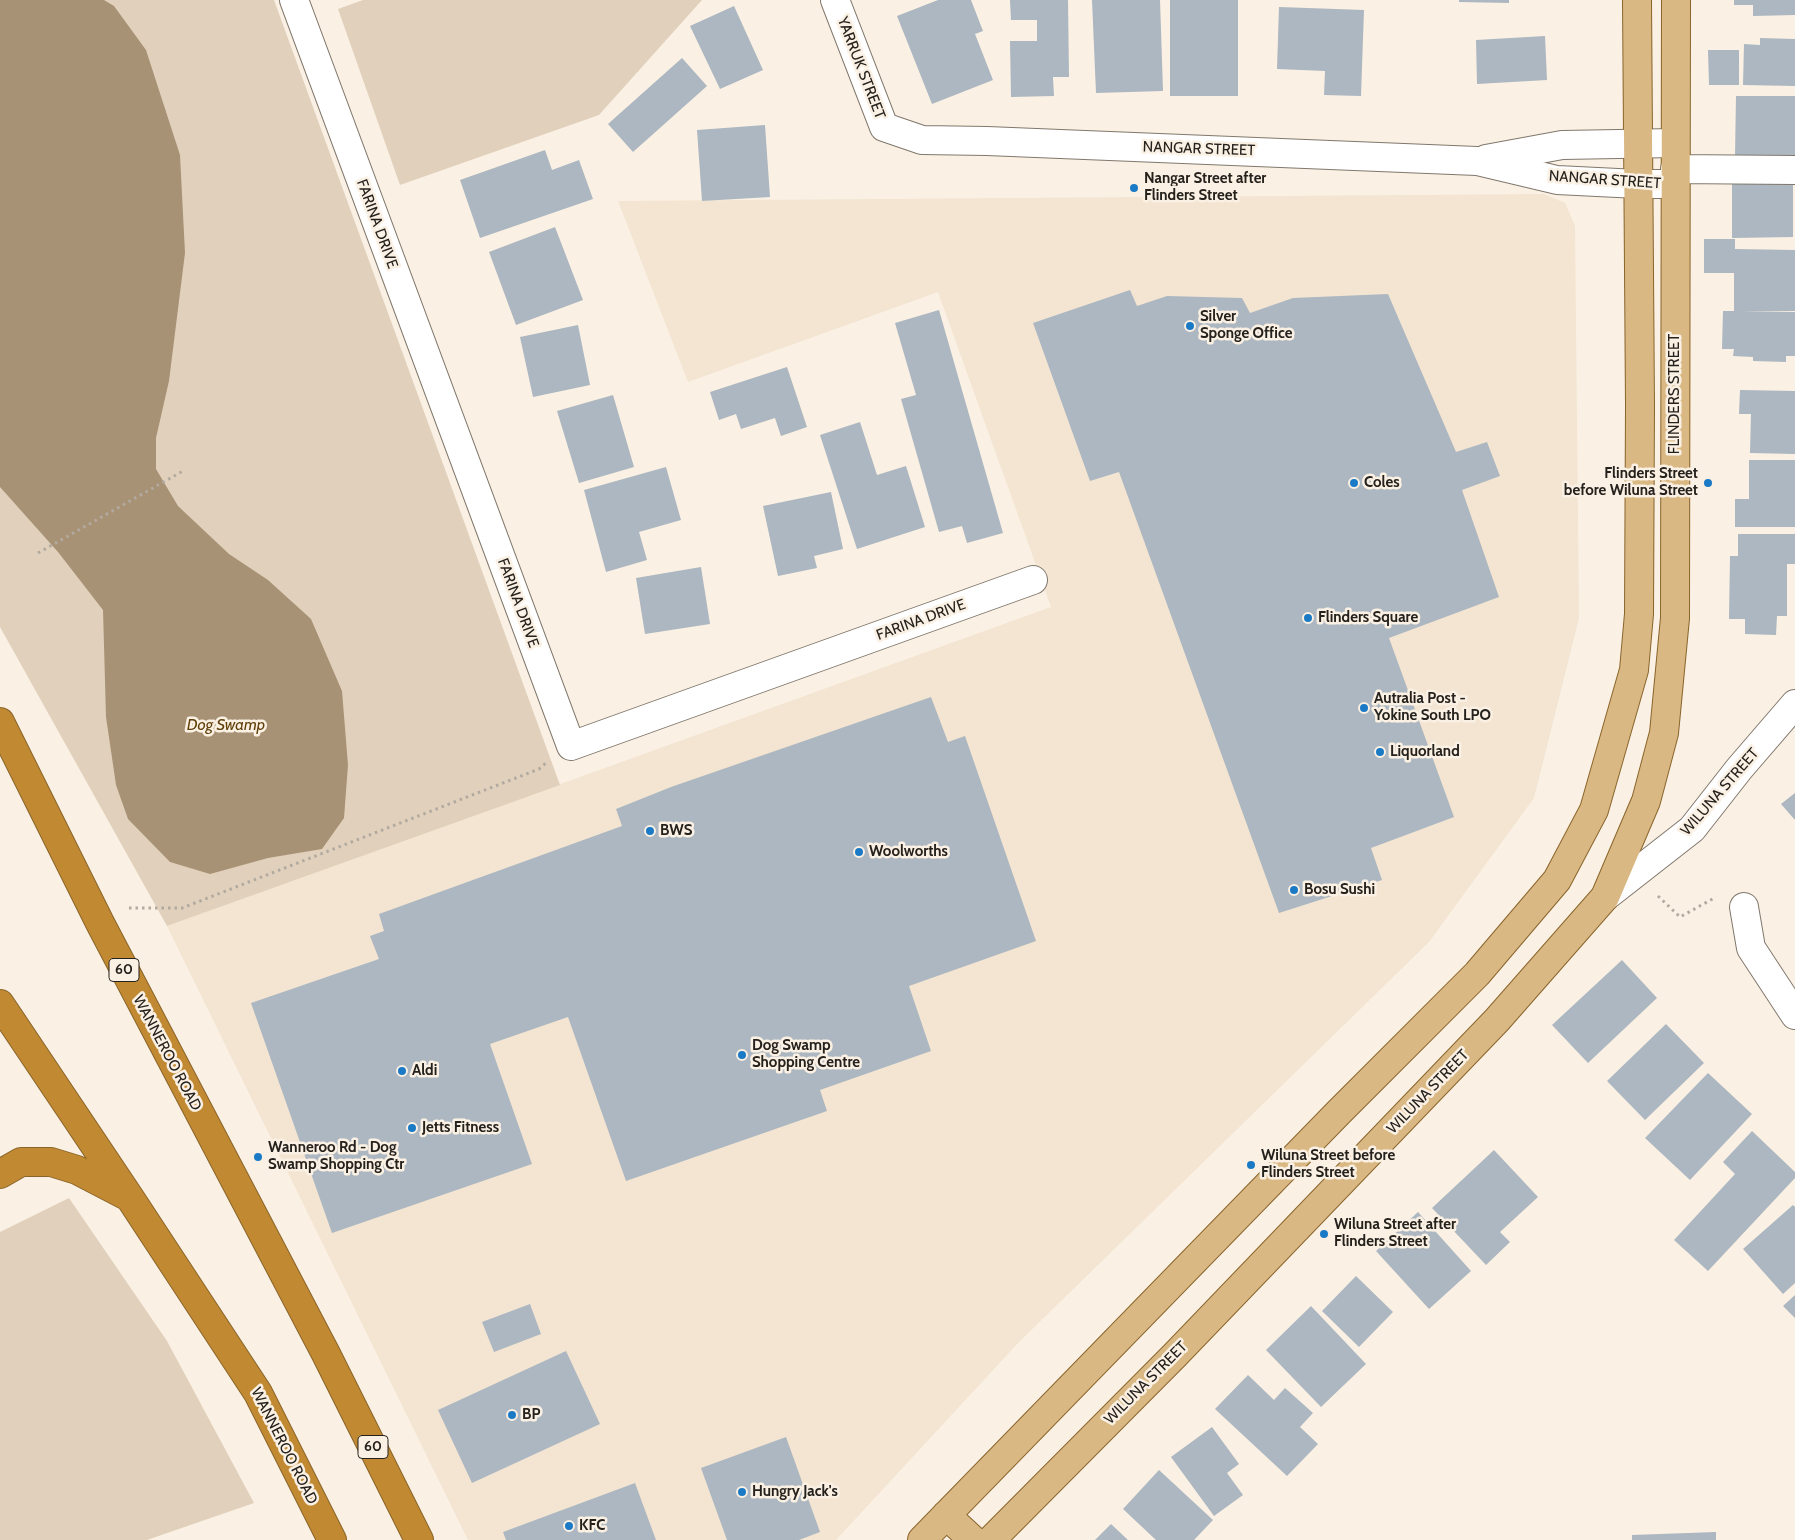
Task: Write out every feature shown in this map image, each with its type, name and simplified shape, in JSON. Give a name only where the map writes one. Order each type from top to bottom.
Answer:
[{"type":"highway","name":"WANNEROO ROAD","points":[[0,722],[104,932],[326,1354],[419,1540]]},
{"type":"highway","name":"WANNEROO ROAD","points":[[0,1004],[258,1393],[332,1540]]},
{"type":"highway","points":[[0,1174],[21,1162],[51,1162],[77,1170],[130,1198]]},
{"type":"main road","points":[[922,1540],[1339,1112],[1477,974],[1557,880],[1594,810],[1634,670],[1640,614],[1637,0]]},
{"type":"main road","name":"FLINDERS STREET","points":[[1605,897],[1646,801],[1665,723],[1675,618],[1676,0]]},
{"type":"main road","name":"WILUNA STREET","points":[[991,1540],[1175,1355],[1483,1034],[1605,897]]},
{"type":"main road","points":[[946,1515],[973,1540]]},
{"type":"street","name":"FARINA DRIVE","points":[[294,0],[571,746],[1033,580]]},
{"type":"street","name":"YARRUK STREET","points":[[835,0],[884,127],[922,140]]},
{"type":"street","name":"NANGAR STREET","points":[[922,140],[1477,160],[1557,180],[1638,184],[1675,166]]},
{"type":"street","name":"NANGAR STREET","points":[[1477,160],[1562,145],[1637,144],[1675,166]]},
{"type":"street","points":[[1675,166],[1795,170]]},
{"type":"street","name":"WILUNA STREET","points":[[1605,897],[1692,829],[1795,704]]},
{"type":"street","points":[[1744,907],[1751,948],[1795,1015]]},
{"type":"path","points":[[38,553],[183,471]]},
{"type":"path","points":[[129,908],[182,908],[539,768],[571,746]]},
{"type":"path","points":[[1658,896],[1680,917],[1714,898],[1734,893],[1744,907]]},
{"type":"shaded area","points":[[0,0],[274,0],[560,785],[167,926],[0,627]]},
{"type":"shaded area","points":[[363,0],[702,0],[599,115],[400,185],[338,9]]},
{"type":"shaded area","points":[[1544,194],[1565,203],[1575,226],[1579,618],[1534,798],[1429,942],[1019,1342],[836,1540],[468,1540],[167,926],[1051,607],[938,292],[688,382],[618,201]]},
{"type":"shaded area","points":[[69,1198],[167,1341],[254,1503],[147,1540],[0,1540],[0,1232]]},
{"type":"water","name":"Dog Swamp","points":[[0,0],[104,0],[114,6],[146,50],[180,155],[185,253],[169,381],[156,438],[156,469],[178,506],[229,554],[268,580],[311,619],[342,691],[348,765],[344,818],[322,849],[268,858],[210,874],[170,862],[128,819],[116,785],[106,717],[103,610],[58,552],[0,487]]},
{"type":"building","points":[[938,0],[971,0],[983,31],[975,34],[993,80],[932,104],[897,16]]},
{"type":"building","points":[[1010,0],[1068,0],[1069,77],[1053,77],[1054,96],[1011,97],[1010,41],[1037,41],[1037,20],[1011,20]]},
{"type":"building","points":[[1092,0],[1160,0],[1163,91],[1096,93]]},
{"type":"building","points":[[1170,0],[1238,0],[1238,96],[1170,96]]},
{"type":"building","points":[[1459,0],[1509,0],[1509,3],[1459,2]]},
{"type":"building","points":[[1734,0],[1795,0],[1795,15],[1753,16],[1753,5],[1734,5]]},
{"type":"building","points":[[734,6],[763,70],[720,89],[690,26]]},
{"type":"building","points":[[1279,7],[1364,10],[1361,96],[1324,95],[1325,71],[1277,69]]},
{"type":"building","points":[[1545,36],[1547,80],[1477,84],[1476,40]]},
{"type":"building","points":[[1760,38],[1795,39],[1795,86],[1743,85],[1744,44],[1760,45]]},
{"type":"building","points":[[1708,50],[1739,50],[1739,85],[1709,85]]},
{"type":"building","points":[[682,58],[707,86],[633,152],[608,124]]},
{"type":"building","points":[[1736,96],[1795,96],[1795,158],[1735,157]]},
{"type":"building","points":[[765,125],[770,197],[702,201],[697,130]]},
{"type":"building","points":[[545,150],[552,170],[579,160],[593,199],[480,238],[460,180]]},
{"type":"building","points":[[1732,177],[1793,177],[1793,237],[1732,238]]},
{"type":"building","points":[[555,227],[583,300],[516,325],[489,252]]},
{"type":"building","points":[[1704,239],[1735,239],[1735,249],[1795,250],[1795,311],[1740,311],[1795,312],[1795,356],[1786,356],[1786,362],[1753,361],[1753,357],[1733,356],[1734,349],[1722,349],[1723,311],[1734,311],[1734,273],[1704,273]]},
{"type":"building","name":"Flinders Square","points":[[1130,290],[1137,306],[1167,296],[1242,298],[1250,313],[1293,298],[1388,294],[1456,452],[1487,442],[1500,476],[1462,490],[1499,597],[1389,638],[1454,817],[1371,848],[1382,880],[1279,913],[1119,472],[1090,481],[1033,323]]},
{"type":"building","points":[[939,310],[1003,533],[967,543],[962,526],[939,532],[901,399],[916,395],[895,323]]},
{"type":"building","points":[[578,325],[590,385],[533,397],[520,337]]},
{"type":"building","points":[[787,367],[807,427],[781,436],[775,418],[741,429],[736,414],[719,420],[710,392]]},
{"type":"building","points":[[1740,390],[1795,391],[1795,454],[1750,453],[1751,414],[1739,414]]},
{"type":"building","points":[[613,395],[634,467],[579,483],[557,411]]},
{"type":"building","points":[[860,422],[877,475],[906,466],[925,527],[857,549],[820,435]]},
{"type":"building","points":[[1749,460],[1795,460],[1795,527],[1735,527],[1735,499],[1749,499]]},
{"type":"building","points":[[666,467],[681,520],[639,532],[647,560],[606,572],[584,490]]},
{"type":"building","points":[[831,492],[843,549],[814,556],[817,568],[778,576],[763,506]]},
{"type":"building","points":[[1738,534],[1795,534],[1795,564],[1787,564],[1787,616],[1777,616],[1776,635],[1745,634],[1745,619],[1729,619],[1730,556],[1738,556]]},
{"type":"building","points":[[701,567],[710,624],[645,634],[636,578]]},
{"type":"building","points":[[931,697],[948,742],[965,736],[1036,941],[909,986],[931,1051],[820,1090],[827,1111],[626,1181],[568,1017],[490,1044],[532,1164],[332,1233],[251,1003],[379,959],[370,936],[384,931],[379,914],[622,826],[616,809],[671,787]]},
{"type":"building","points":[[1795,793],[1795,820],[1781,804]]},
{"type":"building","points":[[1622,960],[1657,998],[1588,1063],[1552,1025]]},
{"type":"building","points":[[1666,1024],[1704,1063],[1645,1120],[1607,1081]]},
{"type":"building","points":[[1708,1073],[1752,1114],[1690,1180],[1645,1138]]},
{"type":"building","points":[[1752,1131],[1795,1172],[1795,1178],[1708,1271],[1674,1240],[1735,1174],[1723,1162]]},
{"type":"building","points":[[1494,1150],[1538,1197],[1500,1232],[1510,1242],[1486,1265],[1432,1208]]},
{"type":"building","points":[[1793,1205],[1795,1207],[1795,1283],[1783,1294],[1743,1249]]},
{"type":"building","points":[[1418,1212],[1471,1271],[1429,1309],[1376,1251]]},
{"type":"building","points":[[1356,1276],[1393,1312],[1359,1347],[1322,1311]]},
{"type":"building","points":[[1795,1295],[1795,1318],[1783,1306]]},
{"type":"building","points":[[530,1304],[541,1334],[494,1352],[482,1322]]},
{"type":"building","points":[[1311,1306],[1366,1364],[1321,1407],[1266,1350]]},
{"type":"building","points":[[566,1351],[600,1424],[472,1483],[438,1410]]},
{"type":"building","points":[[1248,1375],[1274,1400],[1285,1388],[1313,1413],[1300,1427],[1318,1444],[1287,1476],[1215,1409]]},
{"type":"building","points":[[1212,1427],[1239,1464],[1227,1473],[1243,1495],[1214,1516],[1171,1457]]},
{"type":"building","points":[[786,1437],[820,1532],[799,1540],[727,1540],[701,1468]]},
{"type":"building","points":[[1159,1470],[1213,1520],[1194,1540],[1156,1540],[1123,1509]]},
{"type":"building","points":[[635,1483],[656,1540],[506,1540],[503,1532]]},
{"type":"building","points":[[1111,1524],[1128,1540],[1095,1540]]},
{"type":"building","points":[[1716,1532],[1716,1540],[1632,1540],[1632,1535]]},
{"type":"place","name":"Nangar Street after Flinders Street","points":[[1134,188]]},
{"type":"place","name":"Silver Sponge Office","points":[[1190,326]]},
{"type":"place","name":"Coles","points":[[1354,483]]},
{"type":"place","name":"Flinders Street before Wiluna Street","points":[[1708,483]]},
{"type":"place","name":"Flinders Square","points":[[1308,618]]},
{"type":"place","name":"Autralia Post - Yokine South LPO","points":[[1364,708]]},
{"type":"place","name":"Liquorland","points":[[1380,752]]},
{"type":"place","name":"BWS","points":[[650,831]]},
{"type":"place","name":"Woolworths","points":[[859,852]]},
{"type":"place","name":"Bosu Sushi","points":[[1294,890]]},
{"type":"place","name":"Dog Swamp Shopping Centre","points":[[742,1055]]},
{"type":"place","name":"Aldi","points":[[402,1071]]},
{"type":"place","name":"Jetts Fitness","points":[[412,1128]]},
{"type":"place","name":"Wanneroo Rd - Dog Swamp Shopping Ctr","points":[[258,1157]]},
{"type":"place","name":"Wiluna Street before Flinders Street","points":[[1251,1165]]},
{"type":"place","name":"Wiluna Street after Flinders Street","points":[[1324,1234]]},
{"type":"place","name":"BP","points":[[512,1415]]},
{"type":"place","name":"Hungry Jack's","points":[[742,1492]]},
{"type":"place","name":"KFC","points":[[569,1526]]}]
